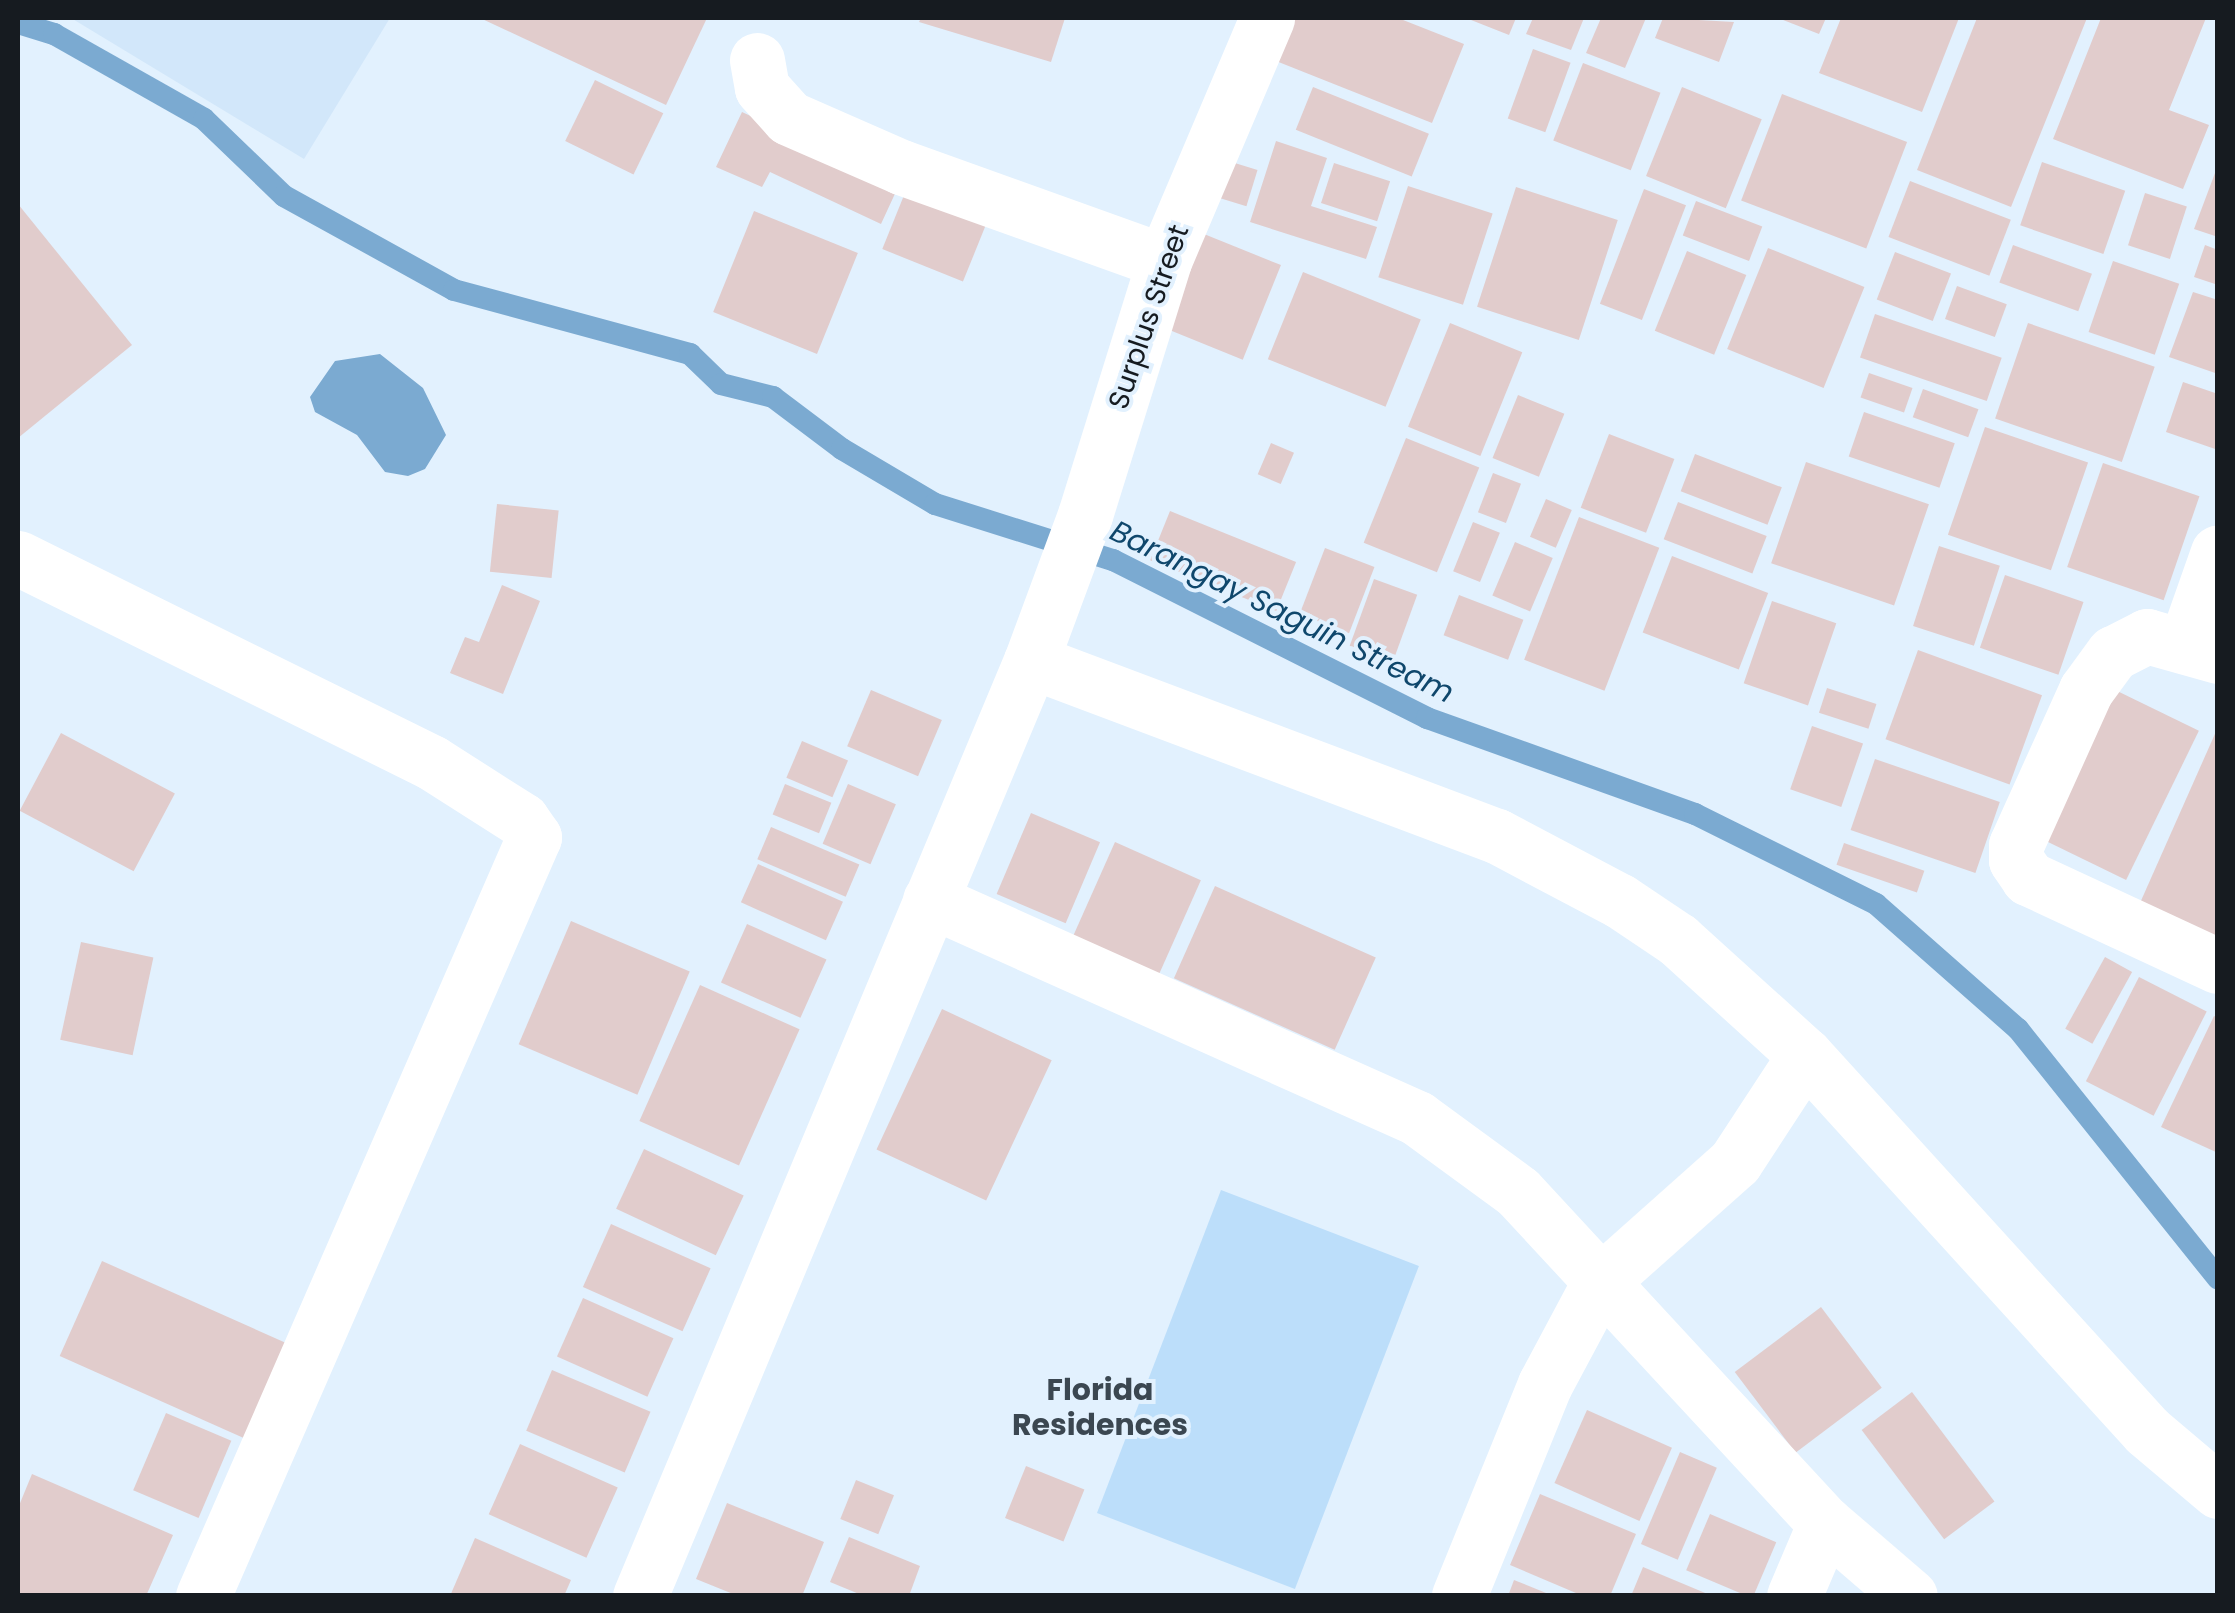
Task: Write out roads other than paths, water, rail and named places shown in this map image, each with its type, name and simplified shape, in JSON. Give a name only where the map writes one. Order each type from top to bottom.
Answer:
[{"type":"street","name":"Surplus Street","points":[[640,1596],[1038,641],[1085,516],[1164,262],[1267,18]]},
{"type":"street","points":[[757,60],[762,88],[789,118],[901,167],[1164,262]]},
{"type":"street","points":[[2218,552],[2202,649],[2147,636],[2112,653],[2086,690],[2016,845],[2016,860],[2028,878],[2218,966]]},
{"type":"street","points":[[18,558],[431,762],[522,820],[534,837],[203,1596]]},
{"type":"street","points":[[1038,641],[1498,836],[1620,901],[1678,940],[1805,1055],[2146,1431],[2218,1491]]},
{"type":"street","points":[[930,900],[1417,1118],[1518,1192],[1598,1284],[1825,1523],[1910,1596]]},
{"type":"street","points":[[1459,1596],[1545,1384],[1598,1284],[1734,1162],[1805,1055]]},
{"type":"street","points":[[1794,1596],[1825,1523]]},
{"type":"waterway","name":"Barangay Saguin Stream","points":[[18,23],[54,34],[204,119],[284,196],[454,290],[690,354],[721,384],[773,397],[842,449],[935,504],[1113,560],[1427,718],[1695,814],[1876,904],[2018,1029],[2218,1279]]},
{"type":"district","name":"Florida Residences","points":[[1100,1407]]}]
